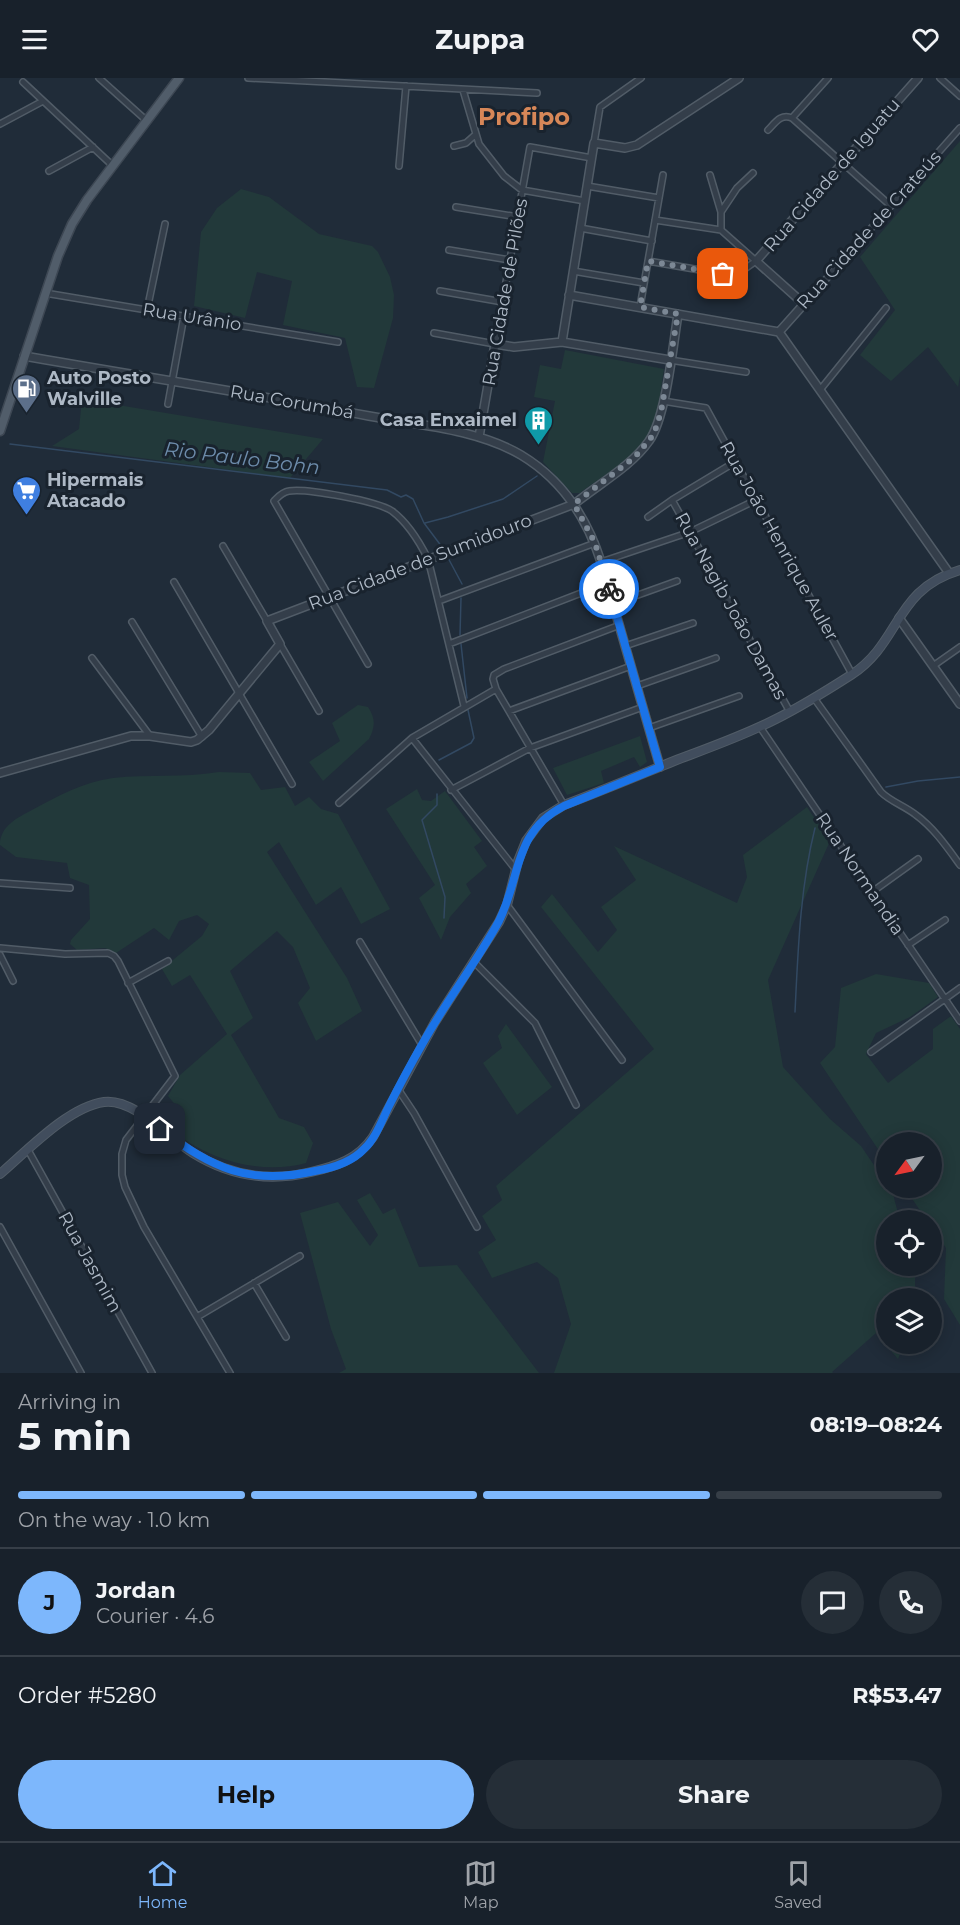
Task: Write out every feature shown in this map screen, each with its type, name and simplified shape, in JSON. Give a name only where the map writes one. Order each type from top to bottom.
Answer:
[{"type":"main road","points":[[0,431],[45,293],[72,224],[87,200],[179,78]]},
{"type":"main road","points":[[0,1174],[64,1121],[103,1102],[116,1102],[130,1108],[191,1152],[211,1163],[243,1174],[288,1177],[333,1167],[357,1155],[366,1148],[373,1137],[422,1045],[507,905],[522,850],[530,834],[543,818],[564,806],[760,727],[814,698],[852,674],[874,656],[918,592],[937,578],[960,570]]},
{"type":"street","points":[[99,78],[147,121]]},
{"type":"street","points":[[248,78],[537,93]]},
{"type":"street","points":[[562,342],[600,107],[641,78]]},
{"type":"street","points":[[594,143],[625,148],[637,145],[739,78]]},
{"type":"street","points":[[792,118],[828,78]]},
{"type":"street","name":"Rua Cidade de Iguatu","points":[[648,261],[723,274],[734,274],[744,270],[756,261],[918,78]]},
{"type":"street","points":[[940,78],[960,96]]},
{"type":"street","points":[[23,82],[113,165]]},
{"type":"street","points":[[399,166],[406,86]]},
{"type":"street","points":[[463,90],[479,144],[495,166],[514,184],[522,190],[585,201]]},
{"type":"street","points":[[0,124],[43,100]]},
{"type":"street","points":[[768,129],[781,117],[792,118],[891,206]]},
{"type":"street","name":"Rua Cidade de Crateús","points":[[779,332],[960,128]]},
{"type":"street","points":[[454,146],[466,143],[475,135]]},
{"type":"street","points":[[49,171],[93,147]]},
{"type":"street","name":"Rua Cidade de Pilões","points":[[479,437],[530,147],[592,158]]},
{"type":"street","points":[[721,212],[737,188],[753,173]]},
{"type":"street","points":[[640,307],[663,175]]},
{"type":"street","points":[[710,175],[721,212],[721,230]]},
{"type":"street","points":[[587,186],[659,198]]},
{"type":"street","points":[[456,207],[518,217]]},
{"type":"street","points":[[655,220],[721,230],[804,304]]},
{"type":"street","points":[[147,310],[165,224]]},
{"type":"street","points":[[580,228],[652,241]]},
{"type":"street","points":[[449,250],[510,260]]},
{"type":"street","points":[[573,271],[644,283]]},
{"type":"street","points":[[440,291],[503,302]]},
{"type":"street","name":"Rua Urânio","points":[[45,293],[338,342]]},
{"type":"street","points":[[569,295],[779,332],[949,573]]},
{"type":"street","points":[[820,390],[886,308]]},
{"type":"street","name":"Rua Cidade de Sumidouro","points":[[267,621],[574,504],[644,448],[654,434],[663,401],[678,314]]},
{"type":"street","points":[[168,404],[184,316]]},
{"type":"street","points":[[434,333],[514,347],[562,342],[746,372]]},
{"type":"street","name":"Rua Corumbá","points":[[24,356],[479,437],[505,446],[537,466],[574,504],[595,543],[660,767]]},
{"type":"street","name":"Rua João Henrique Auler","points":[[663,401],[706,408],[852,674]]},
{"type":"street","points":[[648,518],[672,500],[735,462]]},
{"type":"street","points":[[368,664],[274,501],[289,491],[356,498],[376,504],[391,511],[416,537],[428,559],[464,706]]},
{"type":"street","name":"Rua Nagib João Damas","points":[[672,500],[790,712]]},
{"type":"street","points":[[601,562],[690,532],[756,500]]},
{"type":"street","points":[[439,601],[595,543]]},
{"type":"street","points":[[223,546],[319,711]]},
{"type":"street","points":[[614,604],[677,581]]},
{"type":"street","points":[[174,582],[292,784]]},
{"type":"street","points":[[449,644],[607,583]]},
{"type":"street","points":[[899,618],[960,704]]},
{"type":"street","points":[[132,622],[202,737]]},
{"type":"street","points":[[625,646],[693,623]]},
{"type":"street","points":[[564,806],[496,689],[494,675],[504,669],[620,626]]},
{"type":"street","points":[[0,773],[130,736],[150,736],[185,742],[197,740],[202,737],[280,644]]},
{"type":"street","points":[[933,666],[960,647]]},
{"type":"street","points":[[92,658],[150,736]]},
{"type":"street","points":[[637,686],[716,658]]},
{"type":"street","points":[[509,711],[631,666]]},
{"type":"street","points":[[339,803],[412,738],[496,689]]},
{"type":"street","points":[[649,728],[739,696]]},
{"type":"street","points":[[814,698],[881,792],[892,802],[916,814],[960,865]]},
{"type":"street","points":[[451,790],[530,748],[643,707]]},
{"type":"street","name":"Rua Normandia","points":[[760,727],[960,1021]]},
{"type":"street","points":[[412,738],[516,870]]},
{"type":"street","points":[[872,892],[918,860]]},
{"type":"street","points":[[0,883],[70,888]]},
{"type":"street","points":[[507,905],[622,1060]]},
{"type":"street","points":[[908,945],[945,920]]},
{"type":"street","points":[[360,942],[422,1045]]},
{"type":"street","points":[[0,948],[65,954],[111,954],[118,962],[175,1076],[126,1140],[121,1167],[125,1187],[144,1227],[230,1373]]},
{"type":"street","points":[[0,955],[13,981]]},
{"type":"street","points":[[128,983],[168,961]]},
{"type":"street","points":[[474,962],[535,1023],[576,1105]]},
{"type":"street","points":[[871,1052],[960,988]]},
{"type":"street","points":[[398,1089],[414,1113],[477,1227]]},
{"type":"street","name":"Rua Jasmim","points":[[28,1150],[152,1373]]},
{"type":"street","points":[[0,1227],[81,1373]]},
{"type":"street","points":[[197,1317],[300,1256]]},
{"type":"street","points":[[254,1283],[286,1337]]},
{"type":"green space","points":[[960,141],[960,376],[958,387],[928,347],[891,381],[860,355],[895,310],[860,257]]},
{"type":"green space","points":[[241,189],[269,197],[319,234],[372,246],[378,252],[390,277],[394,295],[393,318],[374,388],[357,387],[345,338],[283,325],[292,281],[257,272],[245,318],[194,306],[201,232],[217,208]]},
{"type":"green space","points":[[565,350],[664,369],[655,418],[642,444],[621,464],[580,493],[572,493],[543,462],[555,401],[534,397],[540,365],[561,369]]},
{"type":"green space","points":[[82,399],[323,439],[290,478],[52,446],[79,429]]},
{"type":"green space","points":[[358,705],[368,707],[372,715],[374,723],[371,735],[323,781],[309,762],[340,741],[332,723]]},
{"type":"green space","points":[[640,736],[647,762],[640,767],[634,757],[601,771],[604,783],[567,795],[553,768]]},
{"type":"green space","points":[[219,772],[250,773],[261,790],[285,787],[295,806],[309,797],[321,809],[338,814],[390,909],[361,924],[341,887],[316,905],[279,842],[267,852],[347,978],[362,1011],[316,1041],[298,1003],[310,988],[293,947],[277,931],[230,971],[253,1018],[231,1035],[279,1118],[304,1127],[313,1143],[306,1163],[272,1167],[238,1163],[206,1152],[177,1134],[182,1113],[168,1096],[180,1075],[227,1034],[190,975],[172,986],[162,969],[202,936],[209,924],[197,915],[179,921],[169,940],[154,928],[116,953],[105,948],[77,950],[70,944],[90,919],[89,885],[70,878],[67,863],[16,857],[0,845],[6,828],[15,820],[81,786],[113,778]]},
{"type":"green space","points":[[417,789],[422,800],[431,801],[445,791],[482,841],[474,847],[487,866],[466,884],[471,893],[450,917],[441,940],[419,898],[435,885],[386,809]]},
{"type":"green space","points":[[807,807],[830,841],[768,980],[783,1067],[830,1119],[861,1146],[876,1168],[876,1198],[894,1198],[897,1210],[876,1210],[876,1276],[915,1276],[915,1288],[876,1288],[876,1333],[833,1373],[554,1373],[571,1324],[558,1278],[537,1262],[492,1278],[478,1252],[496,1240],[482,1216],[502,1200],[496,1186],[654,1049],[541,907],[552,894],[598,952],[617,930],[601,907],[636,880],[614,846],[737,903],[747,877],[743,855]]},
{"type":"green space","points":[[876,974],[929,983],[938,997],[910,1017],[876,1033],[866,1054],[888,1083],[933,1049],[933,1029],[951,1016],[960,1029],[960,1325],[944,1299],[946,1248],[942,1242],[942,1210],[920,1210],[912,1198],[942,1198],[942,1132],[876,1132],[876,1146],[820,1063],[835,1047],[841,988]]},
{"type":"green space","points":[[506,1024],[552,1087],[517,1115],[483,1063],[502,1048],[498,1036]]},
{"type":"green space","points":[[370,1193],[383,1214],[395,1208],[419,1267],[457,1265],[539,1373],[339,1373],[346,1369],[331,1329],[300,1213],[338,1202],[370,1246],[378,1235],[357,1200]]},
{"type":"waterway","name":"Rio Paulo Bohn","points":[[10,444],[387,490],[401,497],[406,495],[413,499],[424,523],[442,547]]},
{"type":"waterway","points":[[425,523],[503,499],[537,476]]},
{"type":"waterway","name":"Rio Paulo Bohn","points":[[447,556],[462,584]]},
{"type":"waterway","name":"Rio Paulo Bohn","points":[[460,635],[461,598]]},
{"type":"waterway","name":"Rio Paulo Bohn","points":[[461,644],[467,698]]},
{"type":"waterway","name":"Rio Paulo Bohn","points":[[439,760],[471,743],[474,738],[468,710]]},
{"type":"waterway","points":[[886,787],[960,777]]},
{"type":"waterway","name":"Rio Paulo Bohn","points":[[437,794],[437,805],[422,820],[445,897],[444,918]]},
{"type":"waterway","points":[[795,1012],[803,897],[815,828]]},
{"type":"way so far","points":[[609,589],[591,533],[574,504],[635,457],[654,434],[658,424],[678,314],[640,307],[648,261],[723,274]]},
{"type":"place","name":"Auto Posto Walville","points":[[26,414]]},
{"type":"place","name":"Casa Enxaimel","points":[[538,446]]},
{"type":"place","name":"Hipermais Atacado","points":[[26,516]]},
{"type":"district","name":"Profipo","points":[[524,117]]},
{"type":"route","points":[[160,1129],[191,1152],[211,1163],[231,1171],[257,1177],[288,1177],[323,1170],[345,1162],[366,1148],[443,1008],[499,921],[507,905],[522,850],[530,834],[551,812],[660,767],[609,589]]}]
